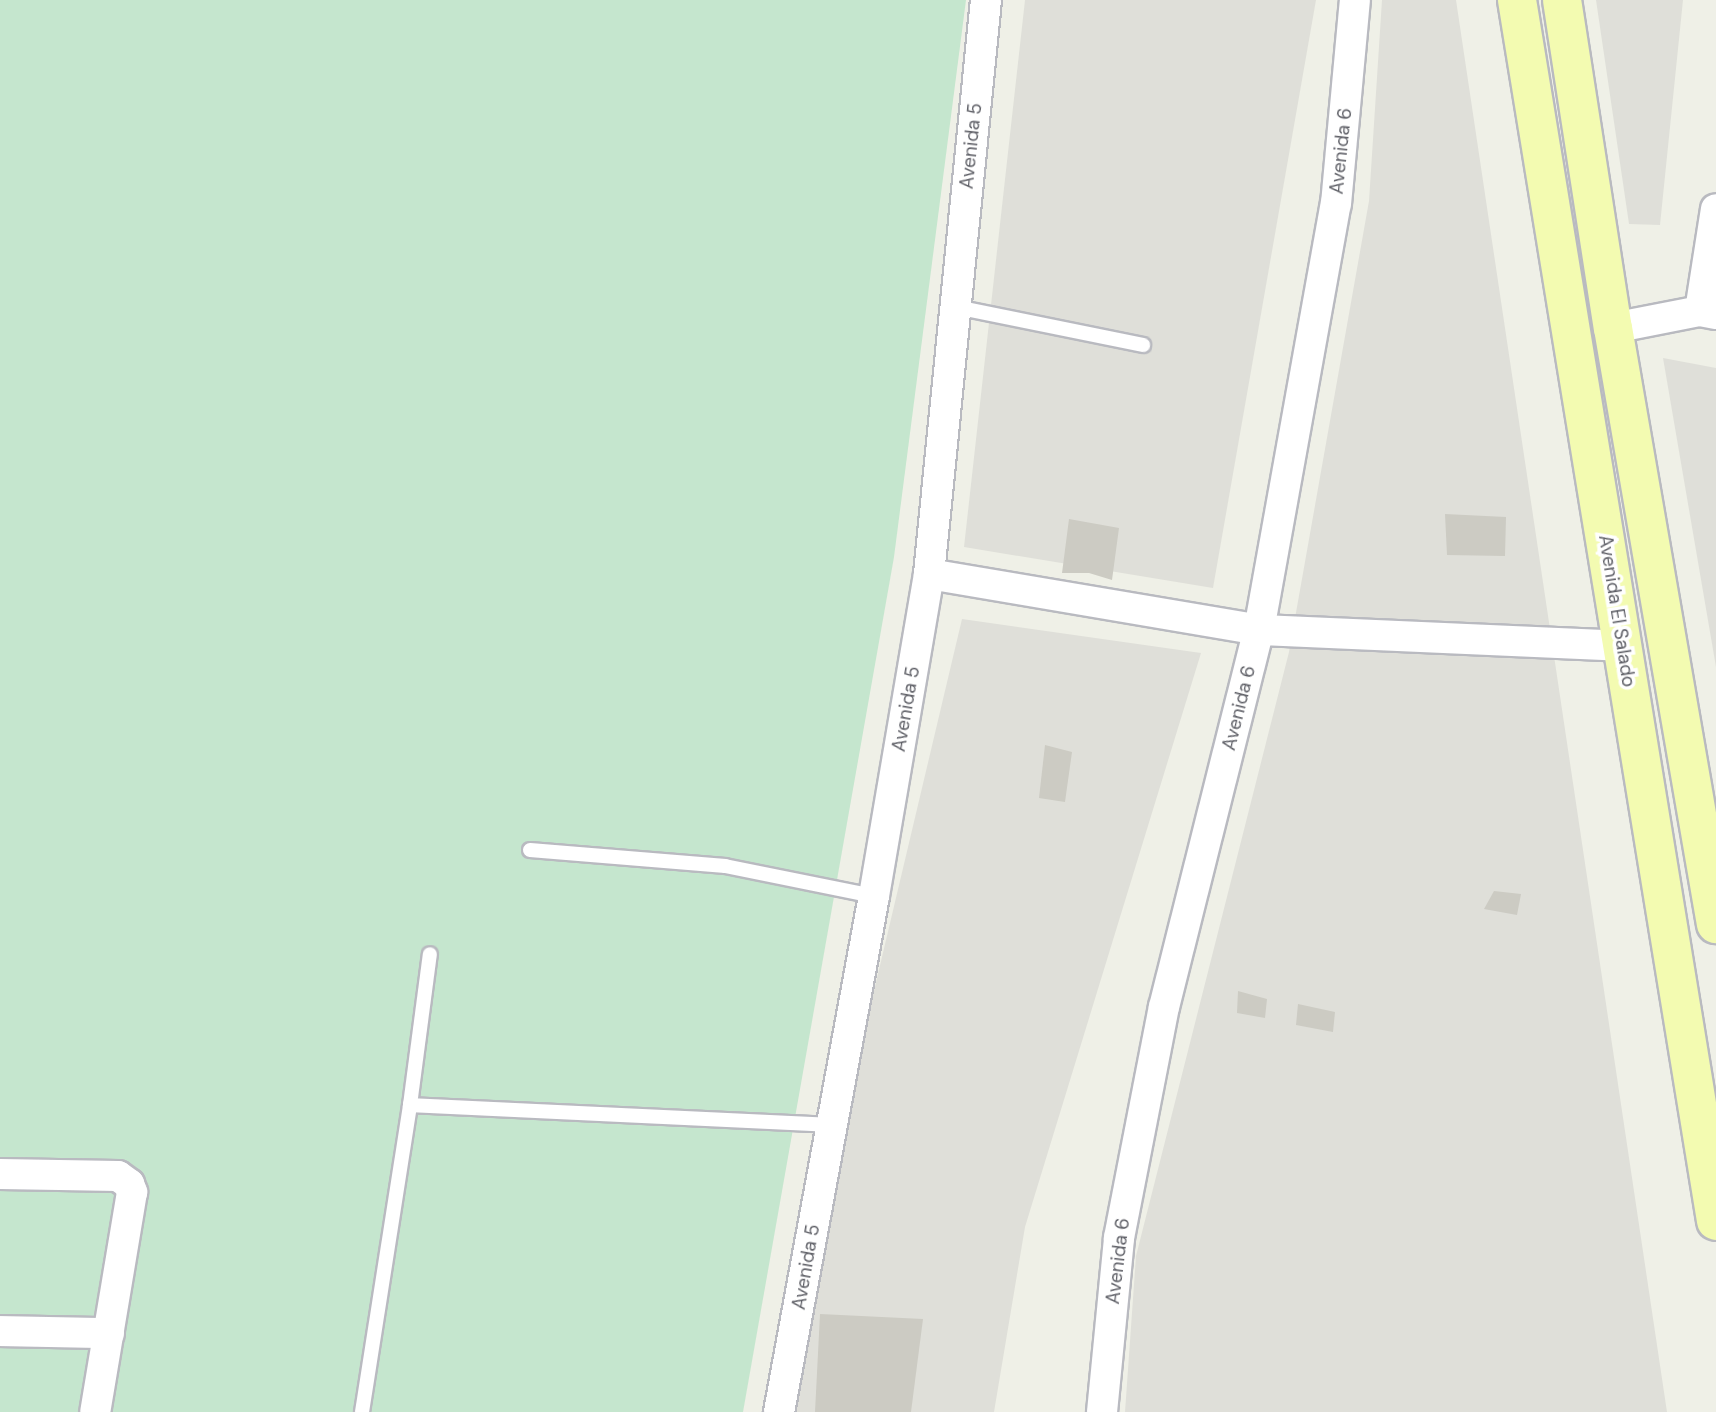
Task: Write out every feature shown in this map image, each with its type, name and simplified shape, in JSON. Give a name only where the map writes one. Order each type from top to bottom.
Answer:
[{"type":"main road","name":"Avenida El Salado","points":[[1517,0],[1716,1221]]},
{"type":"main road","points":[[1562,0],[1613,328],[1716,923]]},
{"type":"street","name":"Avenida 5","points":[[779,1412],[874,896],[929,574],[986,0]]},
{"type":"street","name":"Avenida 6","points":[[1102,1412],[1119,1238],[1162,1020],[1259,630],[1336,204],[1355,0]]},
{"type":"street","points":[[1613,328],[1708,313],[1716,209]]},
{"type":"street","points":[[929,574],[1259,630],[1623,646]]},
{"type":"street","points":[[0,1174],[111,1175],[118,1176],[129,1184],[131,1201],[95,1412]]},
{"type":"street","points":[[0,1331],[109,1333]]},
{"type":"lane","points":[[956,306],[1143,345]]},
{"type":"lane","points":[[530,850],[725,866],[874,896]]},
{"type":"lane","points":[[362,1412],[411,1105],[430,954]]},
{"type":"lane","points":[[411,1105],[832,1125]]},
{"type":"shaded area","points":[[1025,0],[1316,0],[1213,588],[964,547]]},
{"type":"shaded area","points":[[1382,0],[1456,0],[1667,1412],[1125,1412],[1136,1256],[1289,652],[1369,201]]},
{"type":"shaded area","points":[[1596,0],[1683,0],[1660,225],[1629,224]]},
{"type":"shaded area","points":[[1663,358],[1716,368],[1716,667]]},
{"type":"shaded area","points":[[962,619],[1201,653],[1025,1227],[994,1412],[795,1412],[806,1278]]},
{"type":"green space","points":[[0,0],[966,0],[894,557],[743,1412],[0,1412]]},
{"type":"building","points":[[1445,514],[1506,517],[1505,556],[1447,555]]},
{"type":"building","points":[[1069,519],[1119,528],[1112,580],[1089,573],[1062,573]]},
{"type":"building","points":[[1045,745],[1072,752],[1065,802],[1039,798]]},
{"type":"building","points":[[1494,891],[1521,894],[1517,915],[1484,909]]},
{"type":"building","points":[[1238,991],[1267,999],[1265,1018],[1237,1013]]},
{"type":"building","points":[[1298,1004],[1335,1012],[1333,1032],[1296,1025]]},
{"type":"building","points":[[820,1314],[923,1319],[911,1412],[815,1412]]}]
